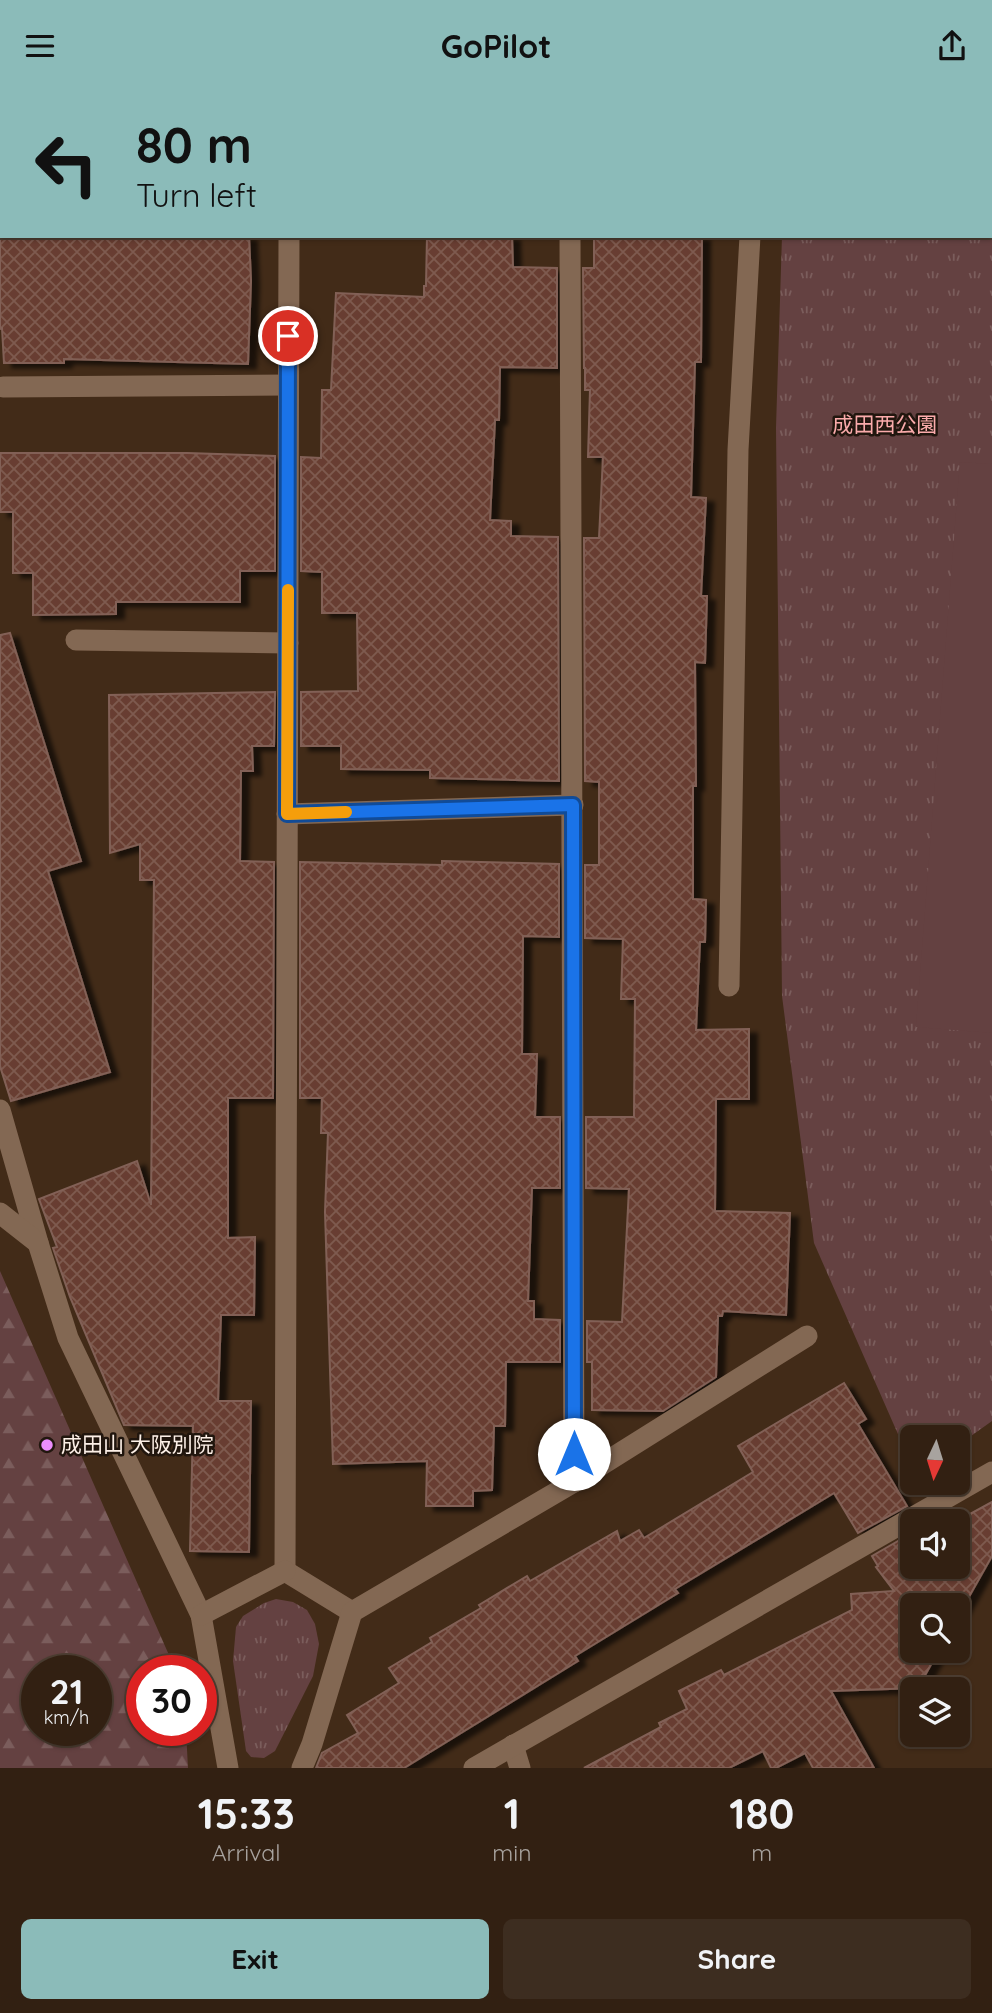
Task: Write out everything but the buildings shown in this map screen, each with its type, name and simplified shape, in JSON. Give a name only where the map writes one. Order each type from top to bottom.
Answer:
[{"type":"street","points":[[285,1571],[289,238]]},
{"type":"street","points":[[570,238],[574,1482]]},
{"type":"street","points":[[729,986],[738,450],[750,238]]},
{"type":"street","points":[[3,387],[288,385]]},
{"type":"street","points":[[75,640],[288,643]]},
{"type":"street","points":[[287,814],[573,805]]},
{"type":"street","points":[[0,1110],[68,1338],[201,1615],[228,1768]]},
{"type":"street","points":[[0,1213],[38,1243]]},
{"type":"street","points":[[302,1768],[312,1744],[352,1612],[574,1482],[807,1336]]},
{"type":"street","points":[[474,1768],[992,1472]]},
{"type":"street","points":[[285,1571],[352,1612]]},
{"type":"street","points":[[201,1615],[285,1571]]},
{"type":"street","points":[[513,1745],[520,1768]]},
{"type":"green space","name":"成田西公園","points":[[782,238],[992,238],[992,1421],[970,1437],[970,1425],[900,1425],[900,1439],[814,1243],[782,996],[776,428]]},
{"type":"green space","points":[[960,462],[992,464],[992,1033],[916,1027]]},
{"type":"green space","name":"成田山 大阪別院","points":[[0,1271],[169,1655],[126,1655],[126,1746],[187,1746],[188,1768],[0,1768]]},
{"type":"green space","points":[[276,1599],[293,1602],[307,1610],[315,1624],[319,1644],[313,1676],[275,1751],[264,1758],[251,1757],[246,1751],[233,1661],[236,1627],[243,1616]]},
{"type":"slow traffic","points":[[288,590],[287,814],[346,812]]},
{"type":"place","name":"成田山 大阪別院","points":[[47,1445]]},
{"type":"route","points":[[288,336],[287,814],[573,805],[574,1454]]}]
